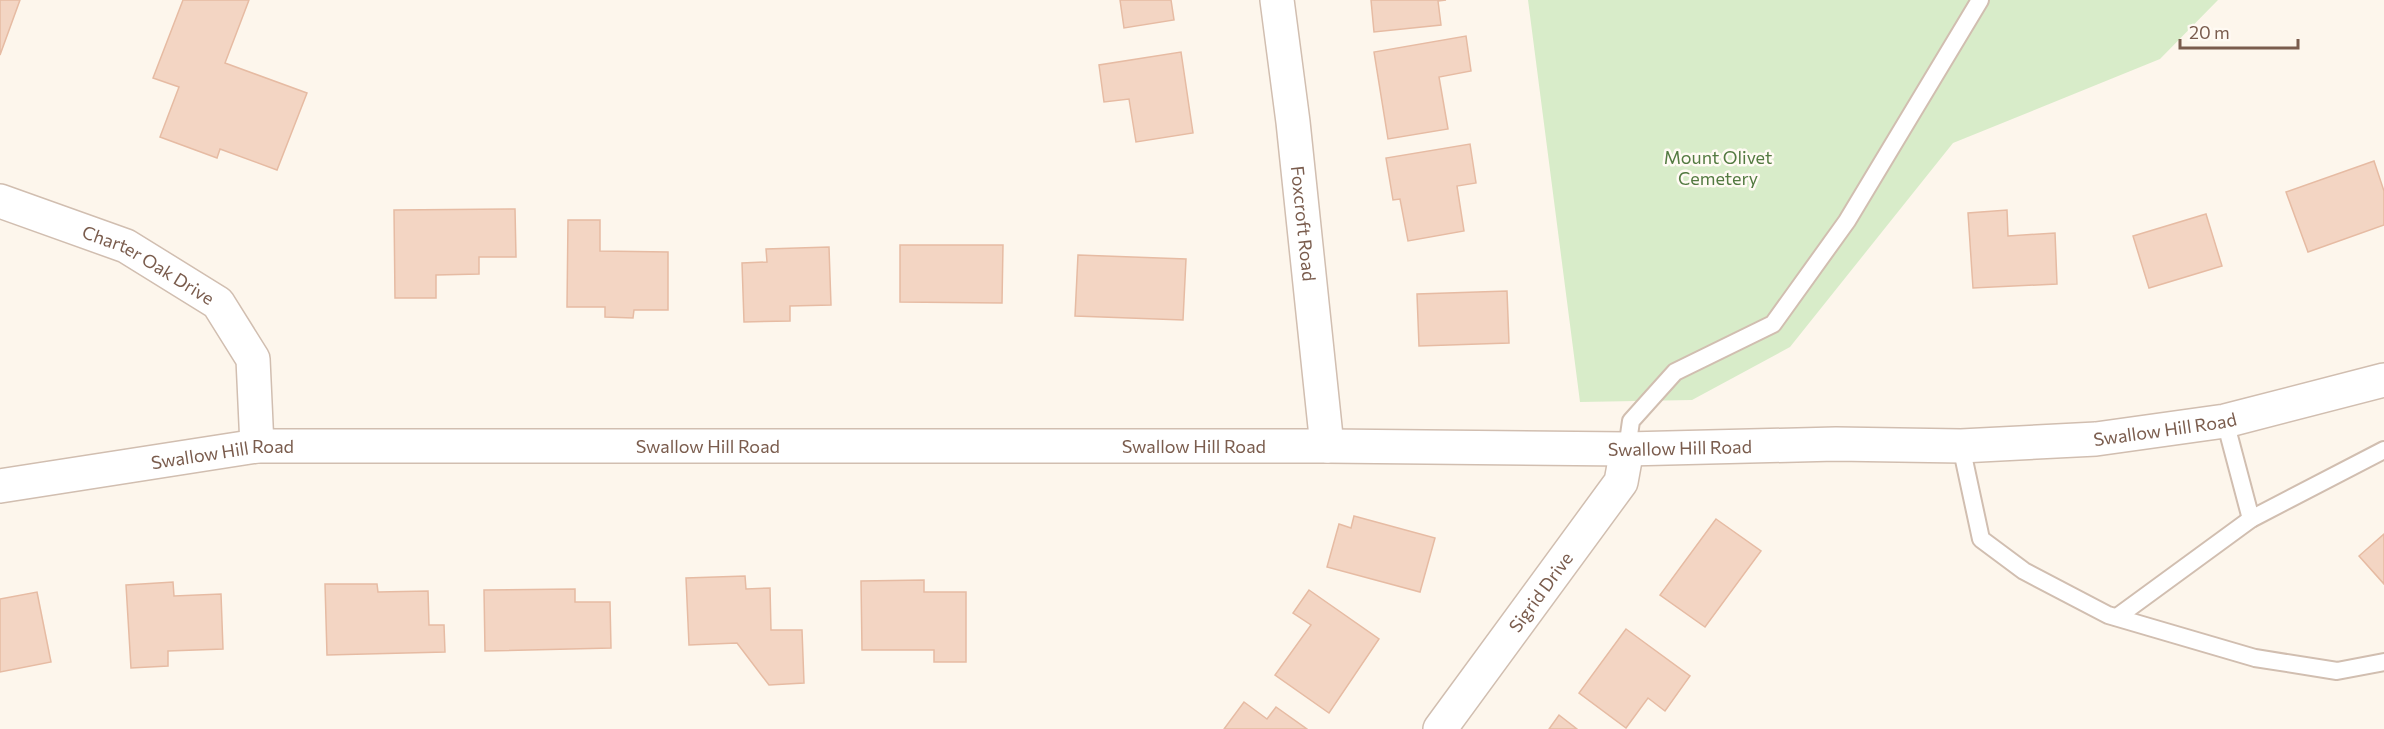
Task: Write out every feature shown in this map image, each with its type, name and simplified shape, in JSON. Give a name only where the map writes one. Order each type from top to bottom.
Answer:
[{"type":"street","name":"Foxcroft Road","points":[[1276,0],[1293,122],[1327,446]]},
{"type":"street","name":"Charter Oak Drive","points":[[0,201],[126,246],[218,303],[253,359],[257,446]]},
{"type":"street","name":"Swallow Hill Road","points":[[0,486],[257,446],[1327,446],[1627,449],[1836,444],[1961,446],[2096,439],[2225,421],[2384,380]]},
{"type":"street","name":"Sigrid Drive","points":[[1440,729],[1621,482],[1627,449]]},
{"type":"lane","points":[[1627,449],[1631,421],[1675,372],[1773,324],[1847,221],[1980,0]]},
{"type":"lane","points":[[2225,421],[2251,519]]},
{"type":"lane","points":[[1961,446],[1981,538],[2024,572],[2116,617],[2255,658],[2337,671],[2384,662]]},
{"type":"lane","points":[[2116,617],[2251,519],[2384,450]]},
{"type":"green space","name":"Mount Olivet Cemetery","points":[[1528,0],[2218,0],[2160,59],[1953,143],[1790,347],[1692,400],[1580,402]]},
{"type":"building","points":[[0,0],[20,0],[0,55]]},
{"type":"building","points":[[183,0],[249,0],[225,63],[307,93],[277,170],[220,149],[217,158],[160,137],[179,87],[153,78]]},
{"type":"building","points":[[1120,0],[1171,0],[1174,20],[1124,28]]},
{"type":"building","points":[[1371,0],[1446,0],[1438,1],[1441,25],[1374,32]]},
{"type":"building","points":[[1466,36],[1471,71],[1439,77],[1448,129],[1388,139],[1374,52]]},
{"type":"building","points":[[1181,52],[1193,133],[1136,142],[1129,99],[1104,102],[1099,65]]},
{"type":"building","points":[[1470,144],[1476,183],[1457,186],[1464,231],[1408,241],[1400,199],[1393,200],[1386,158]]},
{"type":"building","points":[[2374,161],[2384,191],[2384,225],[2308,252],[2286,192]]},
{"type":"building","points":[[515,209],[516,257],[479,257],[479,274],[436,275],[436,298],[395,298],[394,210]]},
{"type":"building","points":[[2007,210],[2008,236],[2055,233],[2057,284],[1973,288],[1968,213]]},
{"type":"building","points":[[2206,214],[2222,266],[2149,288],[2133,236]]},
{"type":"building","points":[[568,220],[600,220],[600,251],[668,252],[668,310],[634,310],[633,318],[605,317],[605,307],[567,307]]},
{"type":"building","points":[[900,245],[1003,245],[1002,303],[900,302]]},
{"type":"building","points":[[829,247],[831,305],[790,306],[790,321],[744,322],[742,263],[767,262],[766,249]]},
{"type":"building","points":[[1078,255],[1186,259],[1183,320],[1075,316]]},
{"type":"building","points":[[1507,291],[1509,343],[1419,346],[1417,294]]},
{"type":"building","points":[[1354,516],[1435,538],[1420,592],[1327,567],[1339,524],[1351,528]]},
{"type":"building","points":[[1716,519],[1761,551],[1705,627],[1660,595]]},
{"type":"building","points":[[2384,534],[2384,584],[2359,556]]},
{"type":"building","points":[[745,576],[746,589],[770,588],[771,630],[802,630],[804,683],[769,685],[737,643],[689,645],[686,578]]},
{"type":"building","points":[[924,580],[924,592],[966,592],[966,662],[934,662],[934,650],[862,650],[861,581]]},
{"type":"building","points":[[173,582],[174,596],[221,594],[223,649],[168,651],[168,666],[131,668],[126,585]]},
{"type":"building","points":[[325,584],[377,584],[378,592],[428,591],[429,625],[444,625],[445,652],[327,655]]},
{"type":"building","points":[[575,589],[575,602],[610,602],[611,648],[485,651],[484,590]]},
{"type":"building","points":[[1309,590],[1379,639],[1329,713],[1275,675],[1311,625],[1293,613]]},
{"type":"building","points":[[37,592],[51,662],[0,672],[0,599]]},
{"type":"building","points":[[1626,629],[1690,676],[1665,711],[1648,698],[1626,728],[1579,693]]},
{"type":"building","points":[[1244,702],[1267,719],[1276,707],[1307,729],[1224,729]]},
{"type":"building","points":[[1559,715],[1577,729],[1549,729]]}]
